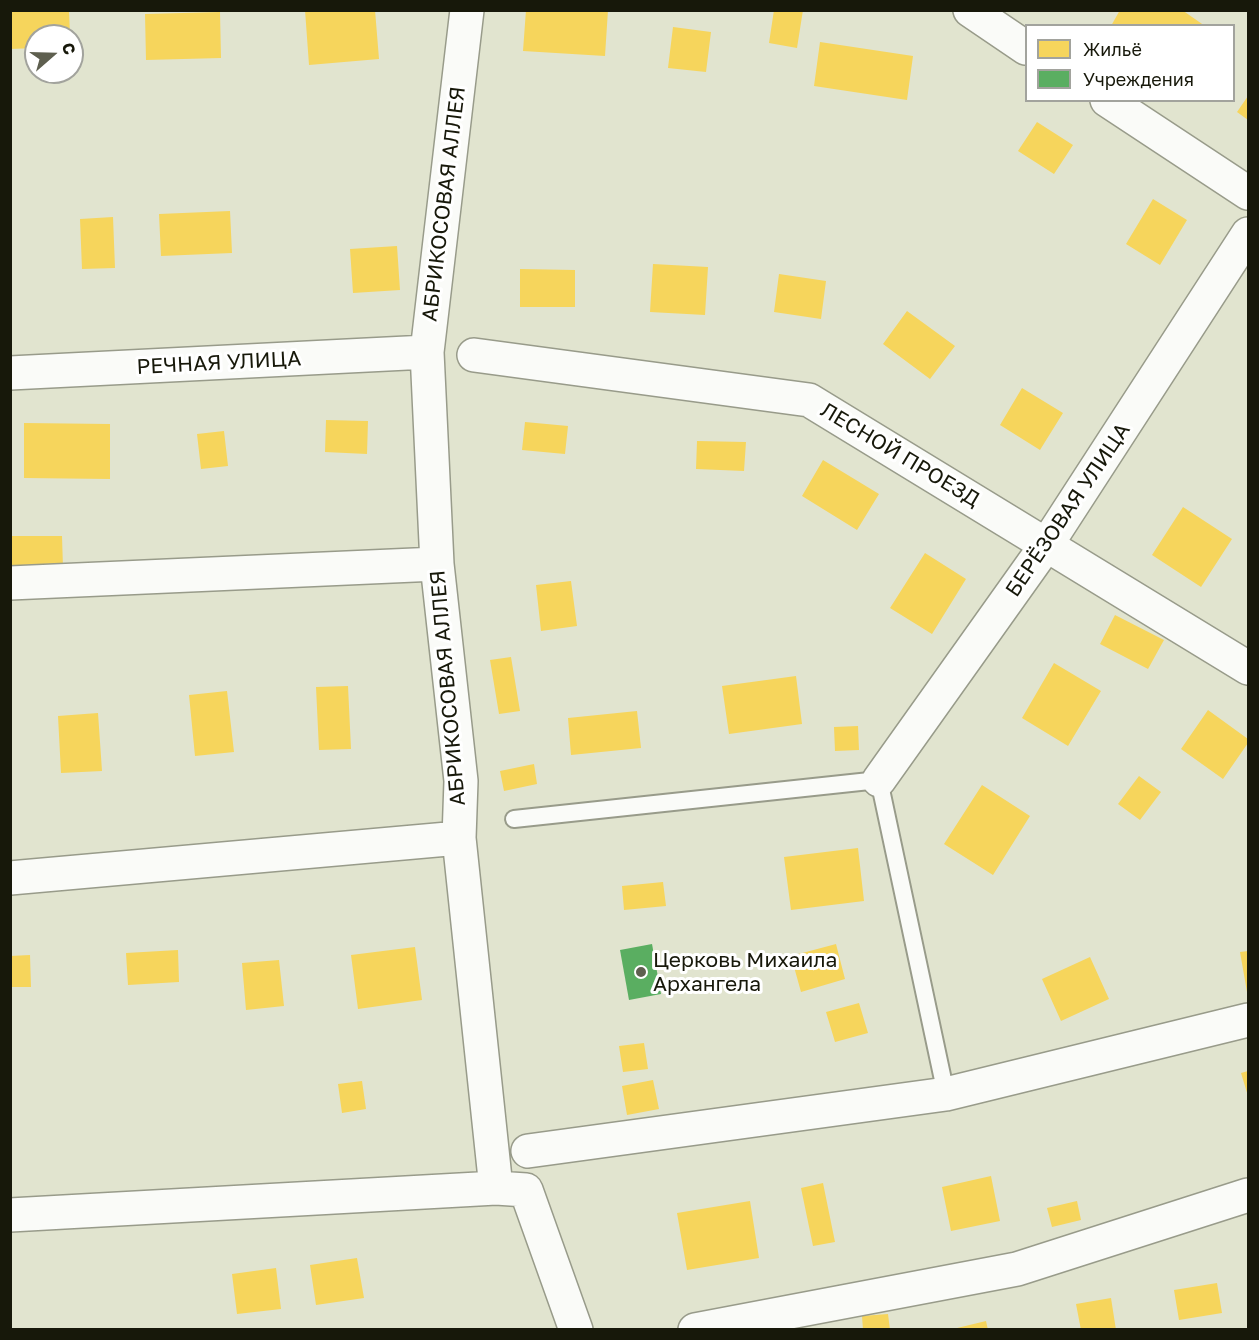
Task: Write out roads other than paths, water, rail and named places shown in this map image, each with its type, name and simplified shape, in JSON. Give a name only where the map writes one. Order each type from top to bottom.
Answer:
[{"type":"street","name":"АБРИКОСОВАЯ АЛЛЕЯ","points":[[467,10],[427,352],[437,564],[461,781],[459,838],[496,1188]]},
{"type":"street","points":[[970,10],[1025,47]]},
{"type":"street","points":[[1110,102],[1248,194]]},
{"type":"street","name":"БЕРЁЗОВАЯ УЛИЦА","points":[[879,780],[1047,544],[1248,234]]},
{"type":"street","name":"РЕЧНАЯ УЛИЦА","points":[[10,373],[427,352]]},
{"type":"street","name":"ЛЕСНОЙ ПРОЕЗД","points":[[474,355],[810,400],[1248,668]]},
{"type":"street","points":[[10,583],[437,564]]},
{"type":"street","points":[[10,878],[459,838]]},
{"type":"street","points":[[528,1151],[946,1094],[1248,1020]]},
{"type":"street","points":[[10,1215],[496,1188],[526,1190],[576,1329]]},
{"type":"street","points":[[695,1329],[1017,1269],[1248,1195]]},
{"type":"lane","points":[[514,819],[879,780],[946,1094]]},
{"type":"place","name":"Церковь Михаила Архангела","points":[[641,972]]}]
